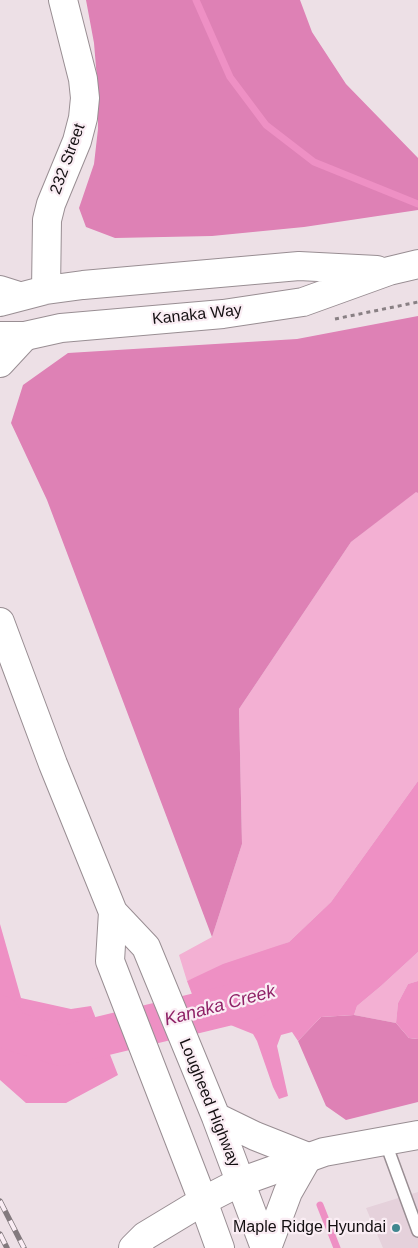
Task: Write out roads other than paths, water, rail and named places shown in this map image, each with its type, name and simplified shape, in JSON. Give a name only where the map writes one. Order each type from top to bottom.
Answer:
[{"type":"main road","name":"232 Street","points":[[46,290],[47,220],[51,204],[77,141],[83,118],[83,79],[63,0]]},
{"type":"main road","name":"Kanaka Way","points":[[12,336],[62,328],[223,314],[303,302],[389,271],[418,264]]},
{"type":"main road","name":"Kanaka Way","points":[[6,296],[83,285],[299,266],[389,271]]},
{"type":"main road","points":[[0,363],[12,336]]},
{"type":"main road","name":"Lougheed Highway","points":[[0,622],[10,668],[53,764],[113,912],[146,946],[216,1117],[266,1248]]},
{"type":"main road","name":"Lougheed Highway","points":[[113,912],[110,961],[220,1248]]},
{"type":"main road","points":[[216,1117],[254,1136],[308,1157]]},
{"type":"main road","points":[[133,1248],[144,1236],[203,1201],[240,1182],[332,1150],[418,1135]]},
{"type":"main road","points":[[266,1248],[288,1192],[308,1157]]},
{"type":"lane","points":[[385,1141],[418,1230]]},
{"type":"water","points":[[418,781],[418,952],[357,1006],[354,1015],[321,1017],[298,1041],[292,1032],[281,1035],[277,1046],[288,1096],[279,1099],[253,1034],[228,1024],[206,1031],[187,981],[223,964],[289,942],[331,902]]},
{"type":"water","points":[[0,924],[21,998],[71,1009],[91,1006],[118,1075],[66,1103],[26,1103],[0,1080]]},
{"type":"water","points":[[418,981],[418,1039],[409,1038],[396,1023],[398,1003],[408,984]]},
{"type":"waterway","points":[[196,0],[230,77],[266,125],[314,162],[418,204]]},
{"type":"waterway","name":"Kanaka Creek","points":[[0,1015],[10,1030],[61,1046],[251,1000]]},
{"type":"waterway","points":[[320,1205],[337,1248]]},
{"type":"railway","points":[[0,1201],[24,1248]]},
{"type":"railway","points":[[0,1234],[7,1248]]},
{"type":"place","name":"Maple Ridge Hyundai","points":[[396,1228]]}]
